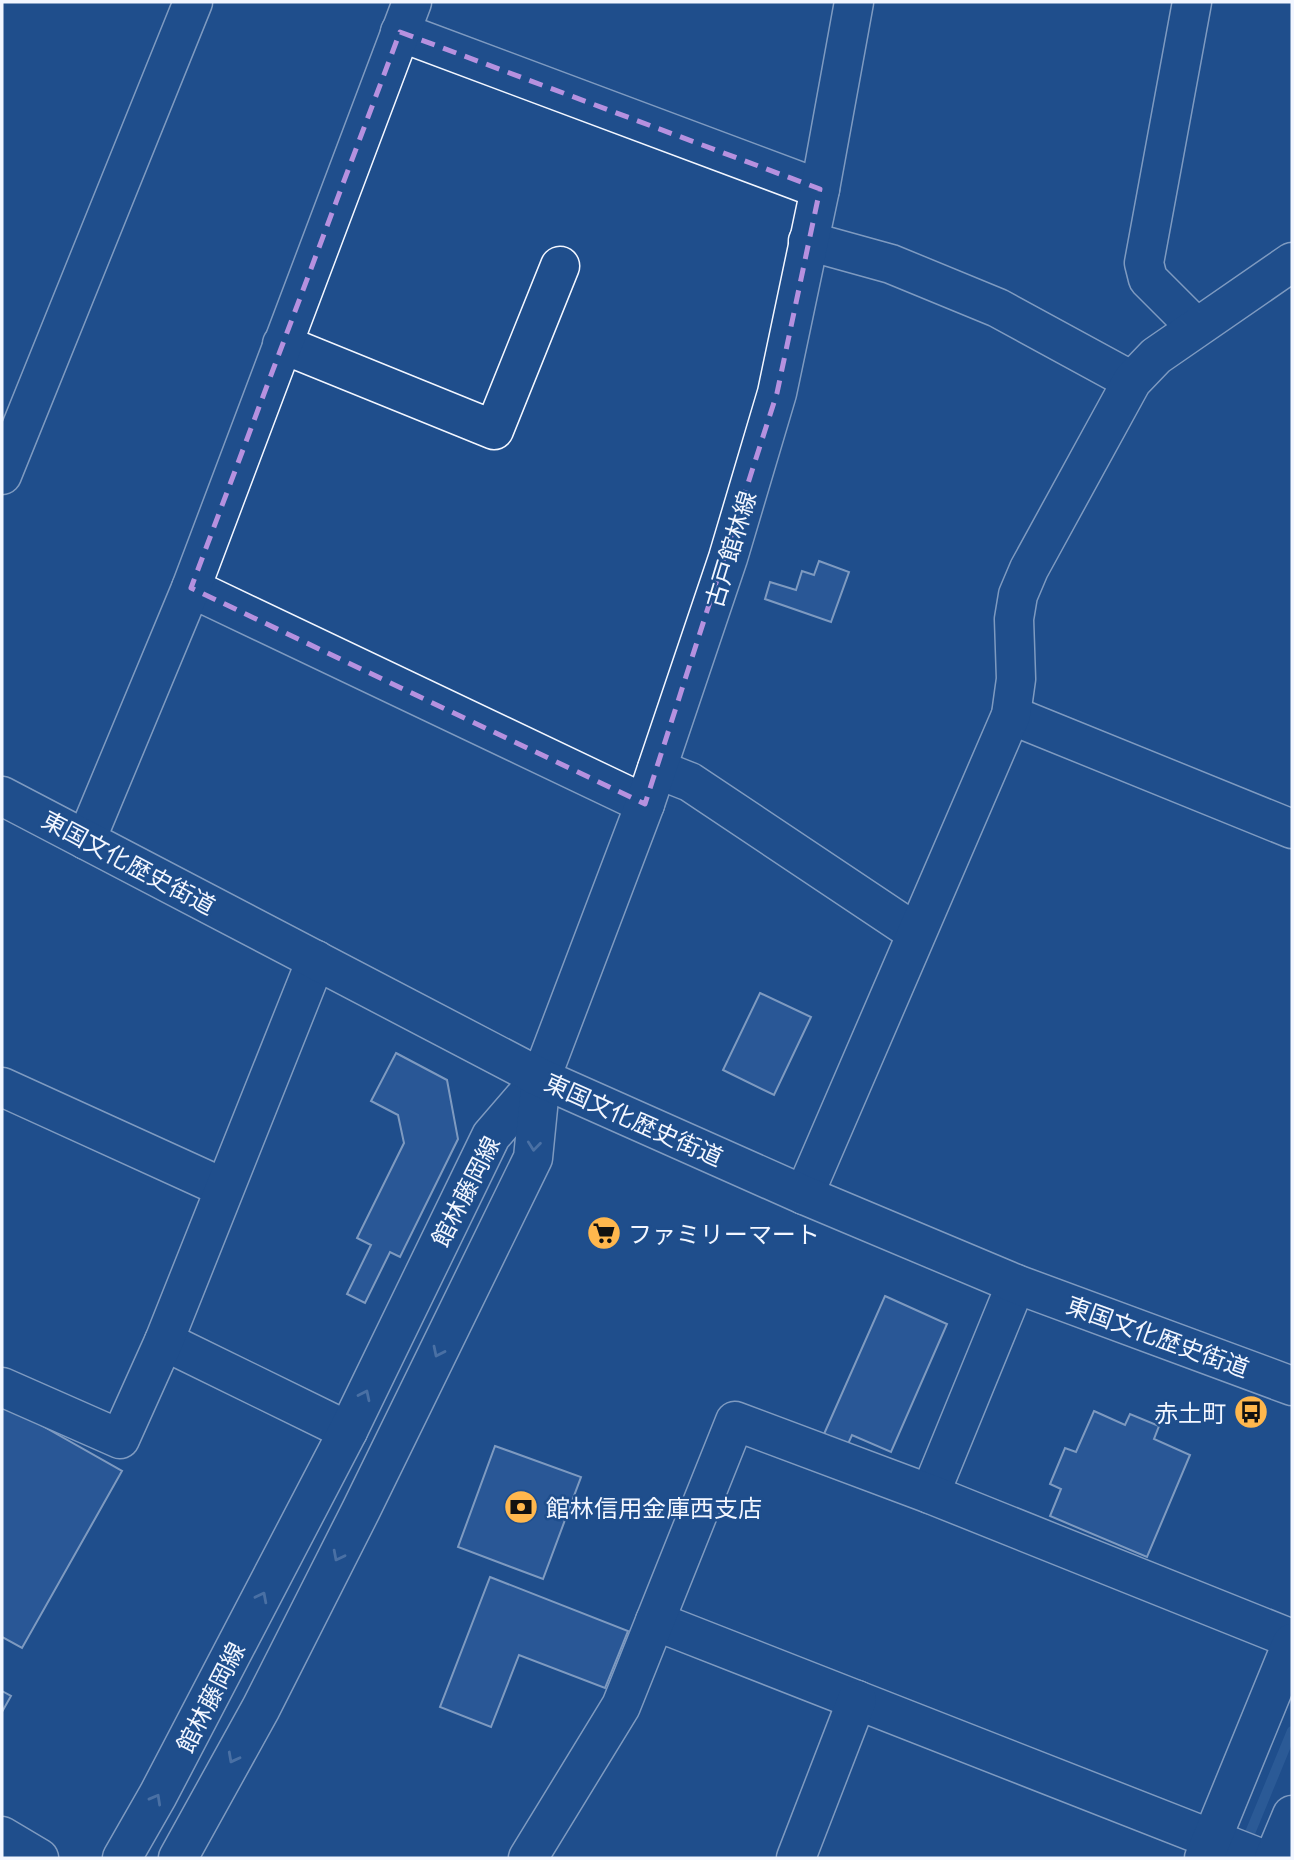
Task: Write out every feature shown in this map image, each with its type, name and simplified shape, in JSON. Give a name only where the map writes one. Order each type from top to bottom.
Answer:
[{"type":"main road","points":[[2,475],[193,2]]},
{"type":"main road","name":"古戸館林線","points":[[541,1078],[651,787],[728,558],[777,393],[820,190],[854,2]]},
{"type":"main road","points":[[1192,2],[1144,262],[1148,279],[1196,327]]},
{"type":"main road","points":[[86,840],[191,589],[406,17],[820,190]]},
{"type":"main road","points":[[808,241],[891,264],[998,309],[1132,381]]},
{"type":"main road","points":[[804,1195],[1011,715],[1016,679],[1014,619],[1018,594],[1029,569],[1132,381],[1156,355],[1292,262]]},
{"type":"main road","points":[[282,344],[494,430],[560,266]]},
{"type":"main road","points":[[191,589],[651,787],[690,782],[916,933]]},
{"type":"main road","points":[[1011,715],[1292,829]]},
{"type":"main road","name":"東国文化歴史街道","points":[[2,796],[541,1078],[804,1195],[1016,1284],[1292,1386]]},
{"type":"main road","points":[[2,1387],[120,1439],[163,1342],[316,960]]},
{"type":"main road","name":"館林藤岡線","points":[[122,1858],[159,1795],[348,1431],[491,1136],[541,1078]]},
{"type":"main road","name":"館林藤岡線","points":[[178,1858],[261,1708],[533,1158],[541,1078]]},
{"type":"main road","points":[[2,1087],[224,1188]]},
{"type":"main road","points":[[930,1494],[1016,1284]]},
{"type":"main road","points":[[163,1342],[348,1431]]},
{"type":"main road","points":[[528,1858],[621,1706],[735,1421],[930,1494],[1292,1641],[1208,1849]]},
{"type":"main road","points":[[655,1621],[857,1700],[1208,1849],[1259,1858]]},
{"type":"main road","points":[[796,1858],[857,1700]]},
{"type":"main road","points":[[1274,1858],[1292,1815]]},
{"type":"main road","points":[[2,1836],[39,1858]]},
{"type":"highlighted area","points":[[400,32],[820,189],[777,393],[645,804],[191,588]]},
{"type":"building","points":[[819,561],[849,572],[831,622],[765,599],[770,582],[796,590],[802,571],[814,575]]},
{"type":"building","points":[[760,993],[811,1017],[774,1095],[723,1070]]},
{"type":"building","points":[[396,1053],[447,1080],[458,1139],[400,1257],[390,1252],[365,1303],[347,1294],[371,1245],[357,1238],[404,1143],[398,1115],[371,1101]]},
{"type":"building","points":[[885,1296],[947,1324],[891,1452],[852,1435],[848,1444],[824,1434]]},
{"type":"building","points":[[2,1403],[122,1471],[22,1648],[2,1637]]},
{"type":"building","points":[[1094,1411],[1125,1425],[1130,1414],[1159,1426],[1154,1439],[1190,1455],[1147,1557],[1050,1516],[1061,1489],[1050,1484],[1065,1448],[1076,1452]]},
{"type":"building","points":[[495,1446],[581,1477],[543,1579],[458,1547]]},
{"type":"building","points":[[490,1577],[628,1631],[605,1688],[519,1655],[491,1727],[440,1707]]},
{"type":"building","points":[[2,1691],[11,1696],[2,1712]]},
{"type":"waterway","points":[[1250,1833],[1292,1731]]},
{"type":"place","name":"ファミリーマート","points":[[604,1233]]},
{"type":"place","name":"赤土町","points":[[1251,1412]]},
{"type":"place","name":"館林信用金庫西支店","points":[[521,1507]]}]
